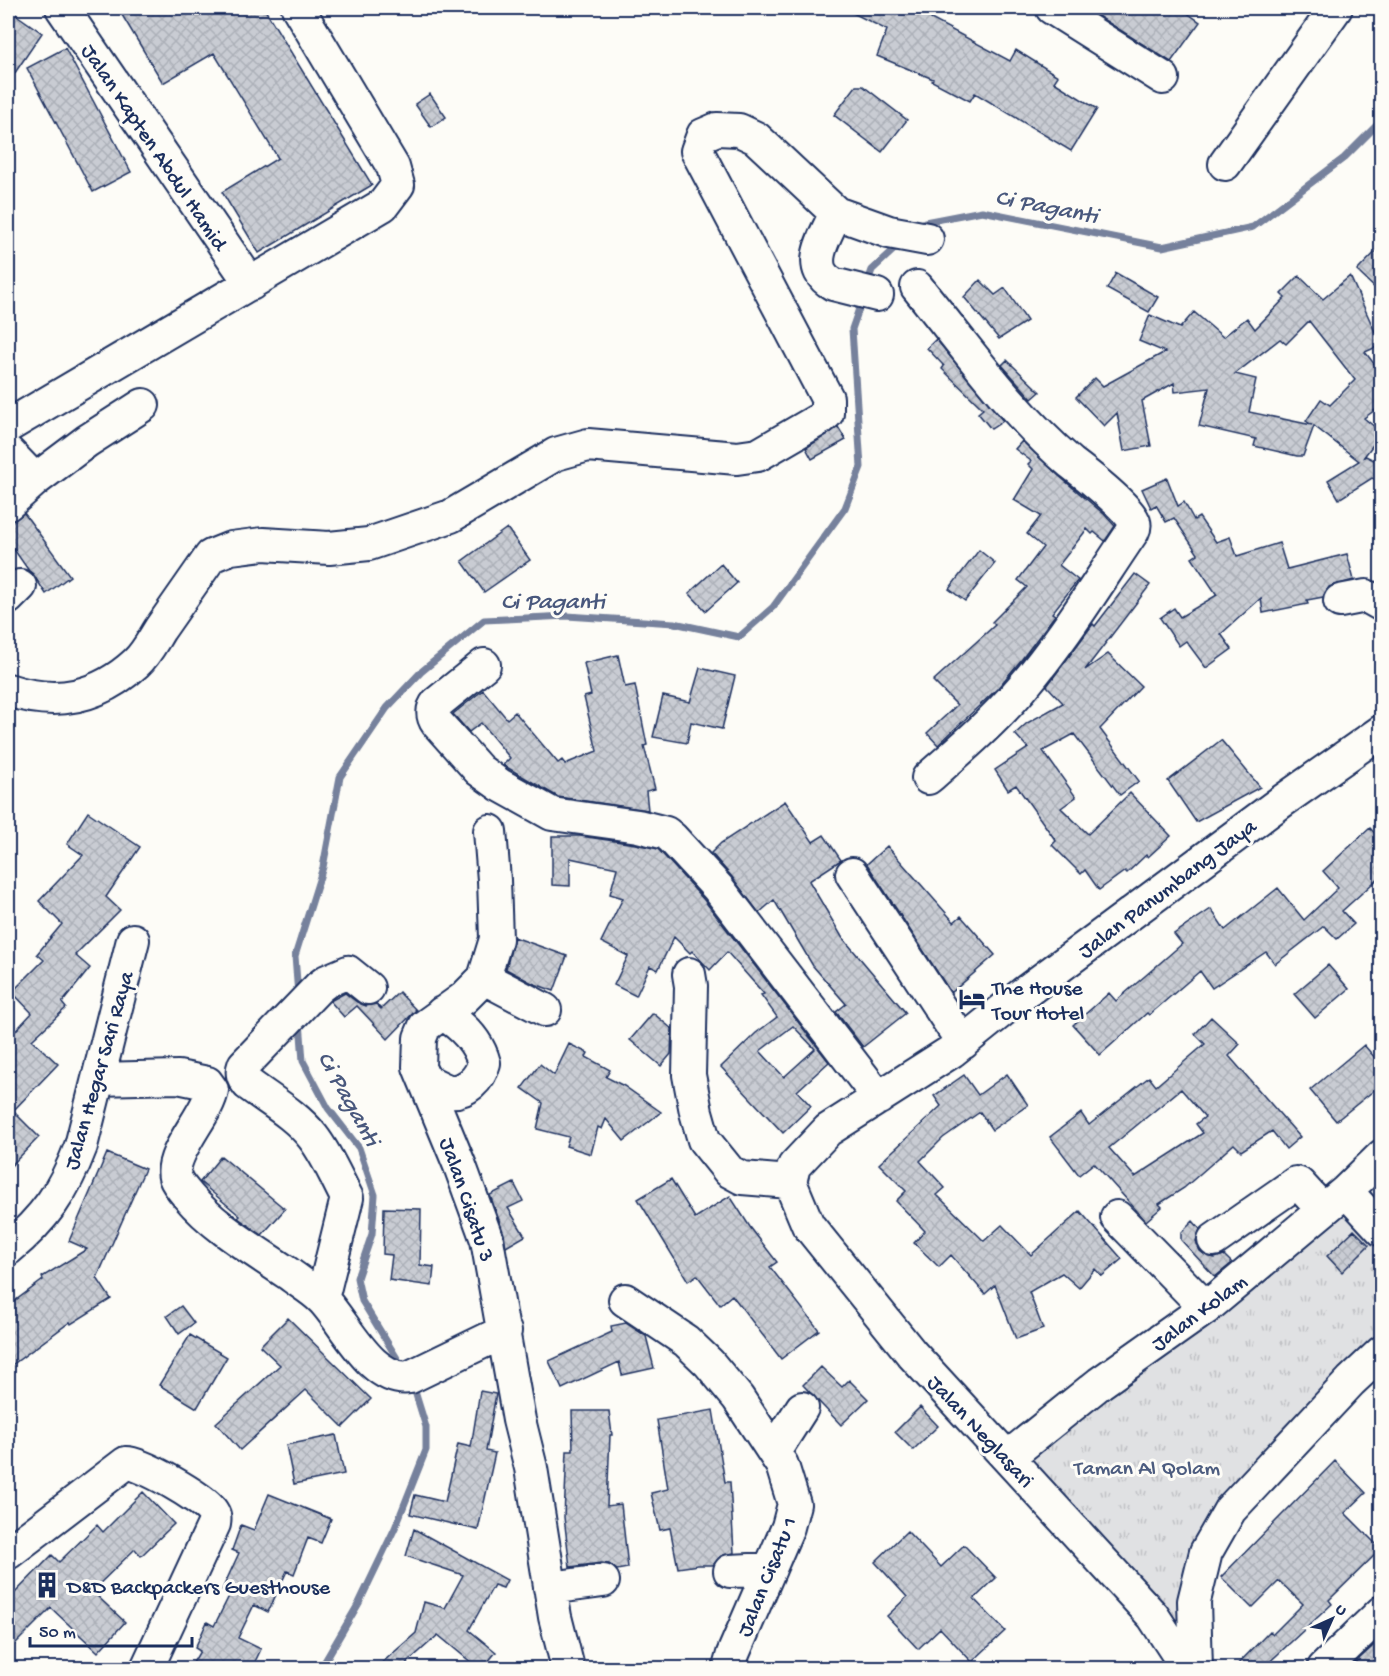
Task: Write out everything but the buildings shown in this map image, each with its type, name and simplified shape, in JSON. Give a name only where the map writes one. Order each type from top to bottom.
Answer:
[{"type":"street","name":"Jalan Kapten Abdul Hamid","points":[[62,8],[251,284]]},
{"type":"street","points":[[8,426],[383,205],[398,185],[393,167],[298,8]]},
{"type":"street","points":[[1225,164],[1336,8]]},
{"type":"street","points":[[1065,11],[1163,78]]},
{"type":"street","points":[[8,690],[53,699],[85,694],[106,685],[137,662],[211,556],[231,548],[263,544],[329,549],[369,544],[451,516],[556,454],[588,445],[737,458],[758,455],[820,419],[827,413],[827,398],[697,151],[703,135],[717,129],[739,130],[756,138],[836,213],[894,233],[927,238]]},
{"type":"street","points":[[836,213],[817,255],[817,262],[823,277],[828,282],[863,292]]},
{"type":"street","points":[[917,287],[1018,412],[1062,455],[1114,499],[1133,519],[1135,525],[1063,635],[1021,689],[984,728],[928,778]]},
{"type":"street","points":[[8,504],[35,480],[87,441],[143,405]]},
{"type":"street","points":[[8,452],[35,480]]},
{"type":"street","points":[[1340,601],[1366,596],[1382,604]]},
{"type":"street","points":[[484,665],[433,707],[436,723],[479,770],[500,785],[552,814],[638,826],[666,833],[672,838],[718,888],[879,1098]]},
{"type":"street","name":"Jalan Panumbang Jaya","points":[[790,1182],[794,1166],[828,1130],[963,1043],[1072,957],[1281,802],[1382,731]]},
{"type":"street","name":"Jalan Cisatu 3","points":[[490,831],[496,939],[484,978],[464,998],[425,1026],[420,1038],[419,1067],[427,1082],[487,1240],[519,1420],[531,1468],[550,1588],[568,1668]]},
{"type":"street","points":[[852,874],[963,1043]]},
{"type":"street","name":"Jalan Hegar Sari Raya","points":[[8,1249],[32,1229],[56,1198],[71,1173],[81,1146],[133,940]]},
{"type":"street","points":[[322,1299],[347,1198],[326,1157],[312,1136],[297,1121],[248,1084],[243,1075],[244,1065],[327,981],[348,972],[368,988]]},
{"type":"street","points":[[689,974],[691,987],[689,1075],[704,1140],[729,1171],[742,1178],[790,1182]]},
{"type":"street","points":[[484,978],[545,1010]]},
{"type":"street","points":[[427,1082],[448,1090],[461,1090],[476,1080],[484,1064],[482,1054],[472,1038],[458,1023],[442,1013]]},
{"type":"street","points":[[98,1079],[178,1077],[207,1083],[212,1090],[211,1096],[177,1161],[175,1176],[192,1200],[213,1221],[322,1299],[377,1367],[390,1376],[405,1378],[505,1331]]},
{"type":"street","name":"Jalan Kolam","points":[[1008,1457],[1100,1383],[1206,1308],[1335,1201],[1382,1155]]},
{"type":"street","name":"Jalan Neglasari","points":[[790,1182],[808,1225],[912,1354],[1153,1616],[1187,1668]]},
{"type":"street","points":[[1214,1240],[1291,1185],[1299,1184],[1335,1201],[1382,1230]]},
{"type":"street","points":[[1118,1217],[1206,1308]]},
{"type":"street","name":"Jalan Cisatu 1","points":[[625,1300],[686,1341],[709,1363],[738,1398],[782,1465],[794,1504],[788,1527],[729,1668]]},
{"type":"street","points":[[1196,1668],[1194,1601],[1206,1552],[1230,1510],[1351,1381],[1382,1352]]},
{"type":"street","points":[[774,1452],[802,1408]]},
{"type":"street","points":[[8,1552],[126,1463],[139,1464],[206,1504],[214,1514],[214,1524],[147,1668]]},
{"type":"street","points":[[730,1571],[770,1569]]},
{"type":"street","points":[[550,1588],[603,1581]]},
{"type":"street","points":[[1324,1668],[1382,1612]]},
{"type":"green space","name":"Taman Al Qolam","points":[[1346,1191],[1381,1230],[1381,1352],[1206,1552],[1196,1668],[1008,1457]]},
{"type":"waterway","name":"Ci Paganti","points":[[919,228],[925,222],[982,211],[1162,247],[1253,227],[1344,158],[1382,120]]},
{"type":"waterway","name":"Ci Paganti","points":[[867,284],[872,270],[901,243]]},
{"type":"waterway","name":"Ci Paganti","points":[[298,995],[295,956],[323,867],[340,777],[387,708],[421,672],[484,620],[567,616],[674,623],[739,637],[773,607],[845,508],[861,467],[852,329],[862,300]]},
{"type":"waterway","name":"Ci Paganti","points":[[300,1021],[303,1061],[328,1108],[359,1148],[375,1195],[372,1234],[357,1278],[362,1301],[403,1368]]},
{"type":"waterway","name":"Ci Paganti","points":[[321,1668],[359,1603],[395,1528],[426,1450],[426,1427],[413,1385]]},
{"type":"place","name":"The House Tour Hotel","points":[[972,999]]},
{"type":"place","name":"D&D Backpackers Guesthouse","points":[[47,1585]]}]
